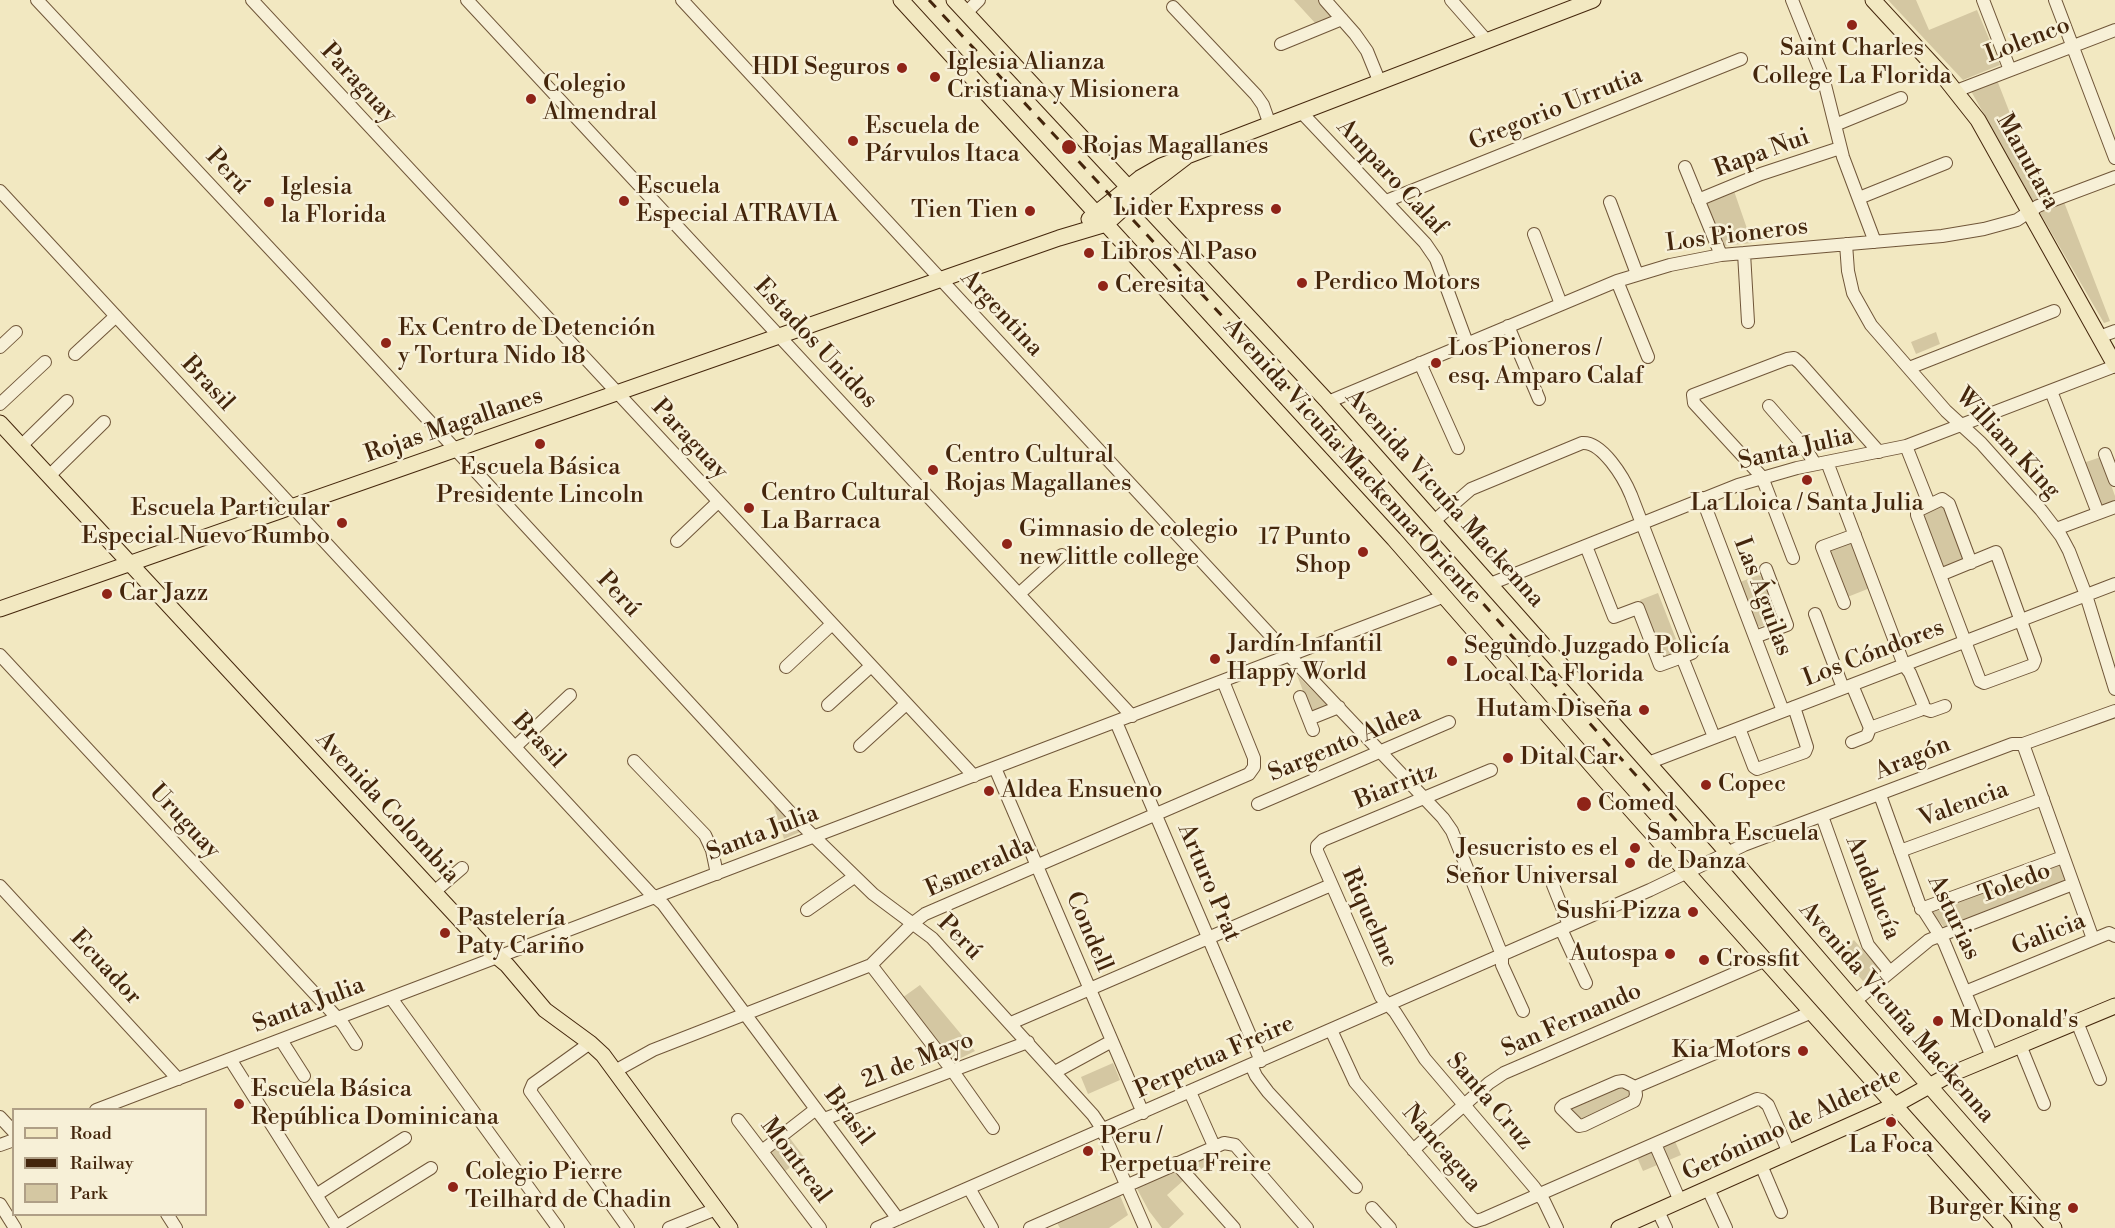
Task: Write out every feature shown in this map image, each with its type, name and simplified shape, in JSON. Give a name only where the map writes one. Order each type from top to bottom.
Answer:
[{"type":"main road","name":"Avenida Vicuña Mackenna Oriente","points":[[901,0],[1445,596],[2004,1228]]},
{"type":"main road","name":"Avenida Vicuña Mackenna","points":[[954,0],[1328,402],[1727,852],[2054,1228]]},
{"type":"main road","name":"Manutara","points":[[1874,0],[1956,91],[1978,120],[2115,366]]},
{"type":"main road","name":"Rojas Magallanes","points":[[0,609],[1059,238],[1101,219],[1133,192],[1186,158],[1582,2]]},
{"type":"main road","name":"Avenida Colombia","points":[[0,423],[487,949],[507,965],[545,1010],[603,1055],[730,1228]]},
{"type":"main road","name":"Gerónimo de Alderete","points":[[1619,1228],[1895,1105],[1949,1075],[2115,1006]]},
{"type":"street","name":"Perú","points":[[37,0],[814,837],[883,902],[940,945],[1011,1023],[1093,1114],[1103,1130],[1145,1228]]},
{"type":"street","name":"Paraguay","points":[[252,0],[974,776]]},
{"type":"street","name":"Estados Unidos","points":[[467,0],[1132,716]]},
{"type":"street","name":"Argentina","points":[[682,0],[1443,818],[1452,831],[1502,955],[1502,965],[1523,1011]]},
{"type":"street","points":[[966,13],[980,0]]},
{"type":"street","points":[[1325,0],[1367,51],[1380,83]]},
{"type":"street","points":[[1451,0],[1487,41]]},
{"type":"street","points":[[1792,0],[1823,77],[1840,148],[1875,242]]},
{"type":"street","points":[[1983,0],[2010,70]]},
{"type":"street","points":[[2055,0],[2115,158]]},
{"type":"street","points":[[1173,7],[1256,95],[1263,105],[1270,125]]},
{"type":"street","points":[[1281,45],[1342,19]]},
{"type":"street","name":"Lolenco","points":[[1956,91],[2115,30]]},
{"type":"street","name":"Gregorio Urrutia","points":[[1386,201],[1741,59]]},
{"type":"street","points":[[1835,125],[1901,98]]},
{"type":"street","name":"Amparo Calaf","points":[[1302,113],[1420,236],[1430,250],[1467,344]]},
{"type":"street","name":"Rapa Nui","points":[[1698,200],[1761,174],[1840,148]]},
{"type":"street","points":[[1859,198],[1946,163]]},
{"type":"street","points":[[1685,167],[1720,255]]},
{"type":"street","name":"Los Pioneros","points":[[1328,402],[1637,274],[1720,255],[1942,236],[1976,230],[2017,220],[2049,202],[2115,177]]},
{"type":"street","name":"Brasil","points":[[0,191],[667,909],[898,1219]]},
{"type":"street","points":[[1610,202],[1637,274]]},
{"type":"street","points":[[1534,234],[1561,304]]},
{"type":"street","name":"William King","points":[[1846,244],[1850,282],[1860,308],[1871,325],[1946,411],[1978,440],[2056,529],[2069,551],[2086,595],[2115,687]]},
{"type":"street","points":[[1744,253],[1748,322]]},
{"type":"street","points":[[1617,281],[1648,357]]},
{"type":"street","points":[[1909,368],[2054,311]]},
{"type":"street","points":[[75,354],[116,316]]},
{"type":"street","points":[[1508,326],[1539,399]]},
{"type":"street","points":[[2099,337],[2115,331]]},
{"type":"street","points":[[0,348],[16,332]]},
{"type":"street","points":[[1793,558],[1762,477],[1694,403],[1692,397],[1696,393],[1794,358],[1879,452]]},
{"type":"street","points":[[0,404],[45,362]]},
{"type":"street","points":[[1420,363],[1458,448]]},
{"type":"street","name":"Santa Julia","points":[[1490,584],[1702,498],[1762,477],[1906,446],[2115,366]]},
{"type":"street","points":[[2051,391],[2098,513]]},
{"type":"street","points":[[21,446],[68,401]]},
{"type":"street","points":[[1769,406],[1821,463],[1855,535],[1904,665],[1911,673],[1923,704],[1922,708]]},
{"type":"street","points":[[49,476],[104,423]]},
{"type":"street","points":[[1434,521],[1471,489],[1585,442],[1594,445],[1620,473],[1642,523],[1692,653],[1660,665],[1638,608],[1614,617],[1586,546]]},
{"type":"street","points":[[1906,446],[1929,504]]},
{"type":"street","points":[[2105,454],[2115,480]]},
{"type":"street","name":"Las Águilas","points":[[1702,498],[1755,637],[1807,747],[1805,752],[1757,769],[1754,768],[1739,728]]},
{"type":"street","points":[[1940,575],[1971,563],[1996,552],[2022,620],[2035,663],[1984,683],[1980,681],[1917,515],[1920,508],[1942,499],[1949,504],[1971,563]]},
{"type":"street","points":[[677,541],[718,502]]},
{"type":"street","points":[[2056,529],[2115,507]]},
{"type":"street","points":[[1844,603],[1822,547],[1855,535]]},
{"type":"street","points":[[1019,594],[1062,555]]},
{"type":"street","points":[[1755,637],[1787,625],[1766,569]]},
{"type":"street","name":"Los Cóndores","points":[[1648,763],[2115,584]]},
{"type":"street","name":"Santa Julia","points":[[102,1108],[1445,596]]},
{"type":"street","points":[[1815,614],[1847,686],[1870,728],[1867,736],[1852,742]]},
{"type":"street","points":[[786,667],[832,624]]},
{"type":"street","name":"Uruguay","points":[[0,655],[337,1018],[356,1044]]},
{"type":"street","points":[[1682,657],[1714,737]]},
{"type":"street","points":[[828,705],[871,666]]},
{"type":"street","name":"Esmeralda","points":[[615,1071],[653,1050],[871,965],[925,914],[1245,776],[1254,768],[1254,758],[1223,681]]},
{"type":"street","points":[[515,747],[570,695]]},
{"type":"street","points":[[1300,697],[1311,725],[1339,707]]},
{"type":"street","points":[[861,746],[906,704]]},
{"type":"street","points":[[1922,708],[1931,711],[1945,706]]},
{"type":"street","points":[[1870,728],[1922,708]]},
{"type":"street","name":"Aragón","points":[[1727,852],[2012,744],[2023,744],[2115,711]]},
{"type":"street","name":"Arturo Prat","points":[[1116,722],[1209,938],[1256,1063],[1256,1076],[1356,1187]]},
{"type":"street","name":"Sargento Aldea","points":[[1258,804],[1449,723]]},
{"type":"street","points":[[2023,744],[2093,939]]},
{"type":"street","points":[[634,761],[705,835],[712,850],[717,874]]},
{"type":"street","name":"Condell","points":[[995,768],[1143,1113]]},
{"type":"street","name":"Biarritz","points":[[1317,846],[1321,842],[1424,797],[1491,770]]},
{"type":"street","name":"Asturias","points":[[1880,795],[1922,909],[1941,935],[1992,1057]]},
{"type":"street","name":"Valencia","points":[[1900,851],[2043,799]]},
{"type":"street","name":"Andalucía","points":[[1822,816],[1868,945],[1890,972]]},
{"type":"street","name":"Riquelme","points":[[1317,846],[1317,853],[1379,993],[1388,1005]]},
{"type":"street","name":"Perpetua Freire","points":[[877,1228],[1502,955],[1727,852]]},
{"type":"street","name":"Toledo","points":[[1922,909],[2063,857]]},
{"type":"street","points":[[434,892],[462,868]]},
{"type":"street","points":[[807,910],[855,877]]},
{"type":"street","name":"Toledo","points":[[1855,1001],[1929,939],[2073,884]]},
{"type":"street","points":[[1011,1023],[1331,885]]},
{"type":"street","points":[[1553,885],[1565,927],[1586,983]]},
{"type":"street","name":"Ecuador","points":[[0,886],[178,1079]]},
{"type":"street","name":"Galicia","points":[[1965,992],[2109,933],[2115,936]]},
{"type":"street","name":"San Fernando","points":[[1413,1150],[1504,1073],[1766,960]]},
{"type":"street","points":[[871,965],[952,1070],[993,1128]]},
{"type":"street","points":[[391,998],[558,1228]]},
{"type":"street","name":"Santa Cruz","points":[[1388,1005],[1395,1012],[1419,1052],[1540,1194],[1557,1228]]},
{"type":"street","points":[[1635,1087],[1812,1012]]},
{"type":"street","points":[[2077,1022],[2100,1079]]},
{"type":"street","name":"Nancagua","points":[[1331,1030],[1355,1082],[1476,1221],[1760,1099],[1768,1104],[1789,1153]]},
{"type":"street","points":[[281,1040],[304,1076]]},
{"type":"street","points":[[1055,1072],[1112,1041]]},
{"type":"street","name":"21 de Mayo","points":[[762,1151],[820,1114],[1028,1042]]},
{"type":"street","points":[[590,1043],[533,1084],[530,1090],[628,1228]]},
{"type":"street","points":[[2020,1045],[2044,1104]]},
{"type":"street","points":[[230,1059],[336,1228],[431,1168]]},
{"type":"street","points":[[1617,1082],[1626,1082],[1635,1087],[1634,1101],[1584,1125],[1579,1126],[1561,1108],[1617,1082]]},
{"type":"street","points":[[1190,1092],[1214,1146]]},
{"type":"street","points":[[0,1117],[12,1130]]},
{"type":"street","name":"Montreal","points":[[738,1120],[820,1228]]},
{"type":"street","points":[[316,1195],[405,1138]]},
{"type":"street","points":[[1030,1228],[1051,1224],[1126,1185],[1224,1143],[1235,1145],[1307,1228]]},
{"type":"street","points":[[1655,1144],[1680,1201]]},
{"type":"street","points":[[1176,1163],[1234,1228]]},
{"type":"street","points":[[1761,1165],[1781,1212]]},
{"type":"street","points":[[969,1188],[992,1228]]},
{"type":"street","points":[[1708,1189],[1726,1228]]},
{"type":"street","points":[[0,1204],[15,1228]]},
{"type":"street","points":[[1371,1208],[1390,1228]]},
{"type":"street","points":[[669,1228],[716,1209]]},
{"type":"street","points":[[1658,1211],[1666,1228]]},
{"type":"green space","points":[[1294,0],[1318,0],[1334,17],[1316,24]]},
{"type":"green space","points":[[1888,0],[1916,0],[1929,30],[1977,10],[2000,65],[1963,80]]},
{"type":"green space","points":[[1997,80],[2043,198],[2033,202],[1971,91]]},
{"type":"green space","points":[[1734,191],[1752,243],[1722,246],[1705,204]]},
{"type":"green space","points":[[2064,202],[2110,321],[2104,323],[2040,213]]},
{"type":"green space","points":[[1936,332],[1940,344],[1916,354],[1911,342]]},
{"type":"green space","points":[[2101,457],[2115,502],[2100,507],[2083,463]]},
{"type":"green space","points":[[1942,502],[1966,563],[1944,571],[1920,511]]},
{"type":"green space","points":[[1852,538],[1870,588],[1845,598],[1826,548]]},
{"type":"green space","points":[[1759,575],[1762,577],[1777,616],[1776,620],[1760,627],[1757,625],[1740,582]]},
{"type":"green space","points":[[1658,593],[1681,652],[1663,659],[1640,600]]},
{"type":"green space","points":[[1297,675],[1330,708],[1311,712]]},
{"type":"green space","points":[[773,803],[800,832],[784,839]]},
{"type":"green space","points":[[2061,861],[2068,882],[1945,928],[1930,911]]},
{"type":"green space","points":[[1854,940],[1878,968],[1863,981],[1839,954]]},
{"type":"green space","points":[[920,985],[975,1051],[951,1063],[902,998]]},
{"type":"green space","points":[[1113,1063],[1120,1080],[1088,1094],[1081,1077]]},
{"type":"green space","points":[[1619,1085],[1632,1092],[1630,1099],[1581,1122],[1570,1112],[1569,1106]]},
{"type":"green space","points":[[789,1137],[804,1157],[784,1172],[769,1152]]},
{"type":"green space","points":[[1674,1139],[1681,1155],[1643,1171],[1636,1155]]},
{"type":"green space","points":[[1224,1148],[1193,1177],[1181,1164]]},
{"type":"green space","points":[[1174,1168],[1184,1180],[1167,1195],[1184,1214],[1169,1228],[1162,1228],[1149,1211],[1136,1187]]},
{"type":"green space","points":[[1119,1193],[1128,1215],[1109,1228],[1060,1228],[1057,1223]]},
{"type":"railway","points":[[929,0],[1340,443],[1690,836]]},
{"type":"place","name":"Saint Charles College La Florida","points":[[1852,25]]},
{"type":"place","name":"HDI Seguros","points":[[902,68]]},
{"type":"place","name":"Iglesia Alianza Cristiana y Misionera","points":[[935,77]]},
{"type":"place","name":"Colegio Almendral","points":[[531,99]]},
{"type":"place","name":"Escuela de Párvulos Itaca","points":[[853,141]]},
{"type":"place","name":"Rojas Magallanes","points":[[1069,147]]},
{"type":"place","name":"Escuela Especial ATRAVIA","points":[[624,201]]},
{"type":"place","name":"Iglesia la Florida","points":[[269,202]]},
{"type":"place","name":"Lider Express","points":[[1276,209]]},
{"type":"place","name":"Tien Tien","points":[[1030,211]]},
{"type":"place","name":"Libros Al Paso","points":[[1089,253]]},
{"type":"place","name":"Perdico Motors","points":[[1302,283]]},
{"type":"place","name":"Ceresita","points":[[1103,286]]},
{"type":"place","name":"Ex Centro de Detención y Tortura Nido 18","points":[[386,343]]},
{"type":"place","name":"Los Pioneros / esq. Amparo Calaf","points":[[1436,363]]},
{"type":"place","name":"Escuela Básica Presidente Lincoln","points":[[540,444]]},
{"type":"place","name":"Centro Cultural Rojas Magallanes","points":[[933,470]]},
{"type":"place","name":"La Lloica / Santa Julia","points":[[1807,480]]},
{"type":"place","name":"Centro Cultural La Barraca","points":[[749,508]]},
{"type":"place","name":"Escuela Particular Especial Nuevo Rumbo","points":[[342,523]]},
{"type":"place","name":"Gimnasio de colegio new little college","points":[[1007,544]]},
{"type":"place","name":"17 Punto Shop","points":[[1363,552]]},
{"type":"place","name":"Car Jazz","points":[[107,594]]},
{"type":"place","name":"Jardín Infantil Happy World","points":[[1215,659]]},
{"type":"place","name":"Segundo Juzgado Policía Local La Florida","points":[[1452,661]]},
{"type":"place","name":"Hutam Diseña","points":[[1644,710]]},
{"type":"place","name":"Dital Car","points":[[1508,758]]},
{"type":"place","name":"Copec","points":[[1706,785]]},
{"type":"place","name":"Aldea Ensueno","points":[[989,791]]},
{"type":"place","name":"Comed","points":[[1584,804]]},
{"type":"place","name":"Sambra Escuela de Danza","points":[[1635,848]]},
{"type":"place","name":"Jesucristo es el Señor Universal","points":[[1630,863]]},
{"type":"place","name":"Sushi Pizza","points":[[1693,912]]},
{"type":"place","name":"Pastelería Paty Cariño","points":[[445,933]]},
{"type":"place","name":"Autospa","points":[[1670,954]]},
{"type":"place","name":"Crossfit","points":[[1704,960]]},
{"type":"place","name":"McDonald's","points":[[1938,1021]]},
{"type":"place","name":"Kia Motors","points":[[1803,1051]]},
{"type":"place","name":"Escuela Básica República Dominicana","points":[[239,1104]]},
{"type":"place","name":"La Foca","points":[[1891,1122]]},
{"type":"place","name":"Peru / Perpetua Freire","points":[[1088,1151]]},
{"type":"place","name":"Colegio Pierre Teilhard de Chadin","points":[[453,1187]]},
{"type":"place","name":"Burger King","points":[[2073,1208]]}]
